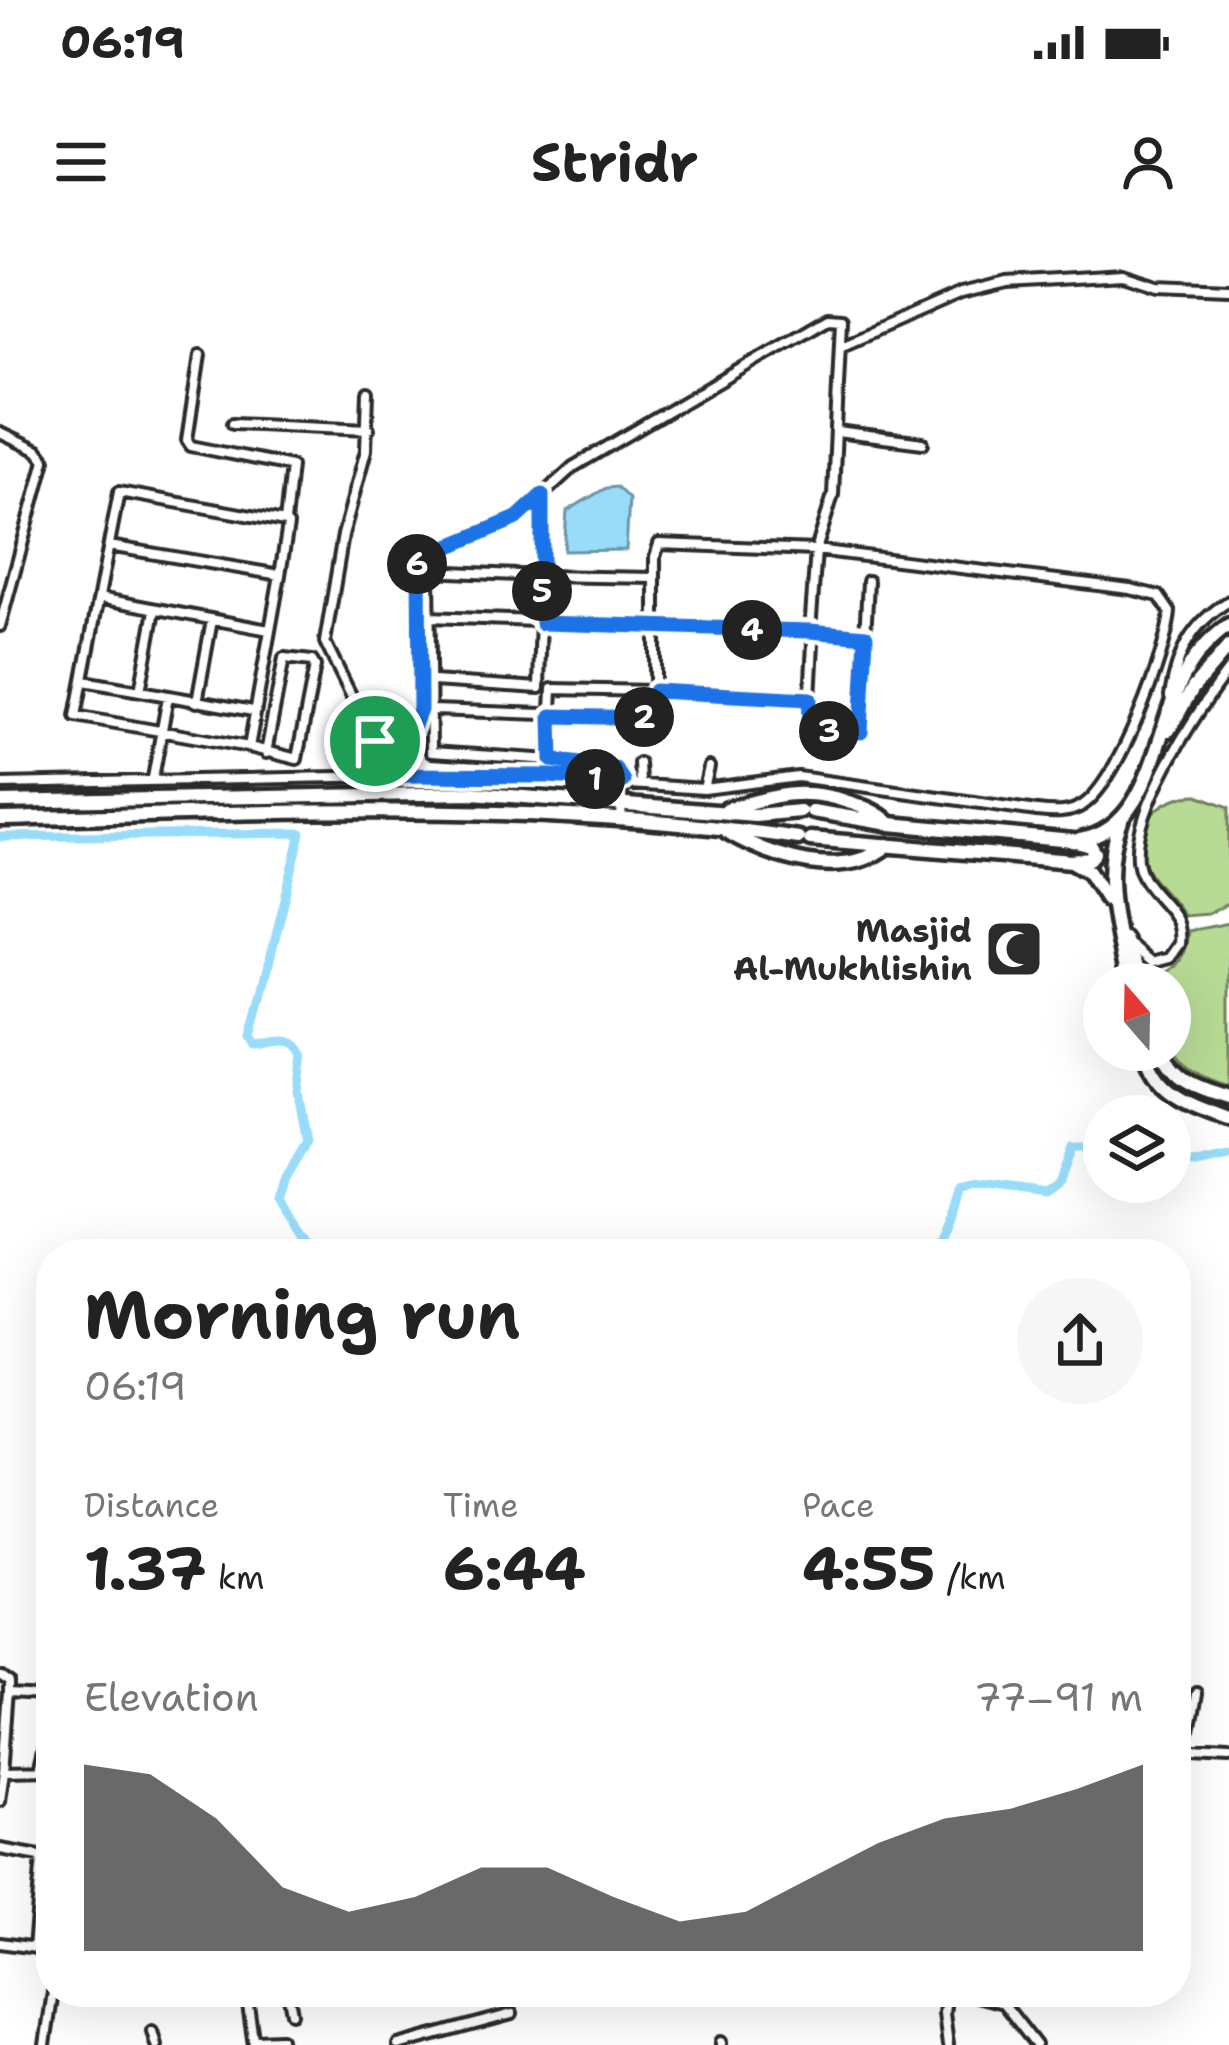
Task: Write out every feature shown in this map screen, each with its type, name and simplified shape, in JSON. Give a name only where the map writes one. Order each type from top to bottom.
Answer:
[{"type":"main road","points":[[1156,758],[1184,675],[1203,648],[1229,626]]},
{"type":"main road","points":[[1124,963],[1110,856],[1122,819],[1193,688],[1229,646]]},
{"type":"main road","points":[[717,812],[812,791],[869,809],[890,824]]},
{"type":"main road","points":[[0,802],[472,793],[755,815],[806,811],[1072,841],[1091,846],[1094,853],[1090,859],[1072,861],[621,819],[427,810],[0,819]]},
{"type":"main road","points":[[1072,841],[1097,837],[1122,819]]},
{"type":"main road","points":[[722,829],[761,849],[809,862],[872,857],[888,845]]},
{"type":"main road","points":[[970,853],[973,832]]},
{"type":"main road","points":[[1072,861],[1102,886],[1134,963]]},
{"type":"main road","points":[[1149,1071],[1164,1090],[1229,1119]]},
{"type":"main road","points":[[1173,1071],[1191,1085],[1229,1097]]},
{"type":"street","points":[[842,345],[961,293],[1007,282],[1123,274],[1157,286],[1229,289]]},
{"type":"street","points":[[375,741],[407,732],[417,721],[422,681],[419,559],[517,518],[573,467],[829,318],[841,319],[842,345],[833,495],[816,550],[809,729],[861,732],[868,581]]},
{"type":"street","points":[[200,355],[187,440],[191,446],[291,466],[288,525],[249,747]]},
{"type":"street","points":[[368,393],[369,429],[339,554],[325,642],[390,775]]},
{"type":"street","points":[[232,422],[369,429]]},
{"type":"street","points":[[837,432],[922,443]]},
{"type":"street","points":[[0,433],[43,455],[45,464],[0,626]]},
{"type":"street","points":[[266,753],[284,658],[312,661],[315,666],[297,759],[76,718],[118,495],[285,522]]},
{"type":"street","points":[[539,688],[542,495]]},
{"type":"street","points":[[0,784],[390,775],[548,776],[704,788],[798,777],[1066,812],[1095,793],[1129,736],[1170,619],[1168,606],[1159,596],[816,550],[659,544],[652,718],[433,710]]},
{"type":"street","points":[[109,546],[280,575]]},
{"type":"street","points":[[621,819],[623,781],[615,769],[431,752],[429,571],[655,578]]},
{"type":"street","points":[[99,598],[269,630]]},
{"type":"street","points":[[1166,721],[1175,667],[1190,634],[1210,612],[1229,601]]},
{"type":"street","points":[[140,692],[155,610]]},
{"type":"street","points":[[429,617],[866,636]]},
{"type":"street","points":[[197,702],[212,620]]},
{"type":"street","points":[[1123,937],[1150,963],[1169,958],[1179,944],[1174,913],[1139,868],[1138,833],[1184,733],[1229,670]]},
{"type":"street","points":[[84,681],[253,711]]},
{"type":"street","points":[[433,681],[810,699]]},
{"type":"street","points":[[548,776],[552,689]]},
{"type":"street","points":[[153,778],[168,697]]},
{"type":"street","points":[[638,763],[640,782]]},
{"type":"street","points":[[704,788],[709,767]]},
{"type":"street","points":[[0,1673],[10,1680],[0,1801]]},
{"type":"street","points":[[1191,1715],[1197,1692]]},
{"type":"street","points":[[10,1694],[36,1695]]},
{"type":"street","points":[[1191,1754],[1229,1756]]},
{"type":"street","points":[[4,1771],[36,1770]]},
{"type":"street","points":[[0,1849],[36,1855]]},
{"type":"street","points":[[0,1943],[34,1948],[36,1933]]},
{"type":"street","points":[[45,2045],[51,2007]]},
{"type":"street","points":[[248,2007],[254,2042],[281,2039]]},
{"type":"street","points":[[291,2007],[292,2013]]},
{"type":"street","points":[[945,2007],[948,2045]]},
{"type":"street","points":[[1006,2007],[1036,2045]]},
{"type":"street","points":[[398,2045],[512,2014]]},
{"type":"street","points":[[152,2031],[156,2045]]},
{"type":"green space","points":[[1198,795],[1229,807],[1229,903],[1208,914],[1183,916],[1147,868],[1141,840],[1150,816],[1159,808]]},
{"type":"green space","points":[[1229,923],[1229,1086],[1191,1068],[1191,963],[1177,963],[1188,931]]},
{"type":"water","points":[[617,487],[629,499],[626,550],[564,551],[567,511],[606,488]]},
{"type":"waterway","points":[[0,837],[301,833],[251,1037],[256,1045],[295,1044],[303,1055],[298,1092],[307,1142],[278,1200],[307,1239]]},
{"type":"waterway","points":[[940,1239],[962,1185],[976,1182],[1046,1192],[1058,1183],[1071,1148],[1083,1148]]},
{"type":"waterway","points":[[1191,1163],[1229,1157]]},
{"type":"place","name":"Masjid Al-Mukhlishin","points":[[1014,949]]},
{"type":"route","points":[[542,495],[542,623],[866,636],[858,733],[809,729],[810,699],[655,691],[652,718],[551,716],[552,760],[615,769],[623,781],[390,775],[375,741],[413,728],[420,710],[419,559],[517,518],[542,495]]}]
